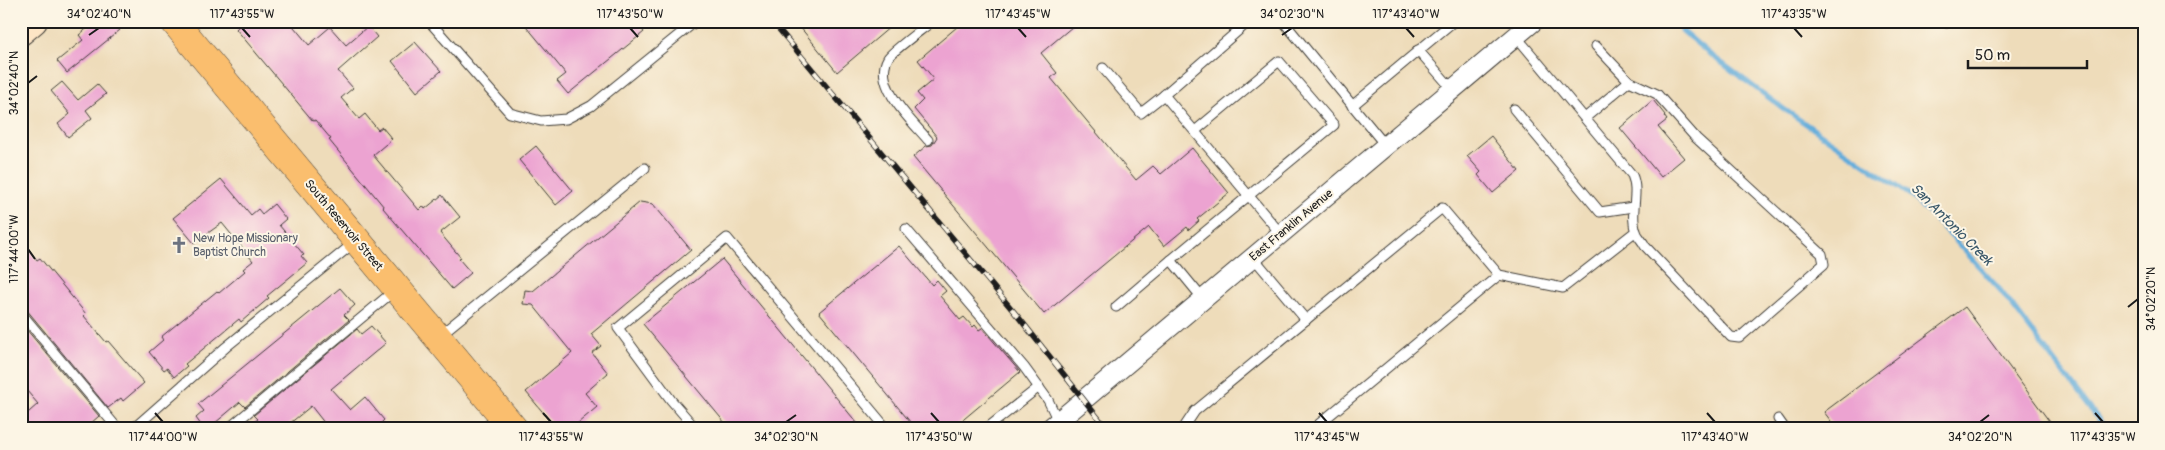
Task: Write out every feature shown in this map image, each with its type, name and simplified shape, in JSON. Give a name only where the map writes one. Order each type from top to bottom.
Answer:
[{"type":"main road","name":"South Reservoir Street","points":[[174,21],[438,337],[500,424]]},
{"type":"street","points":[[21,32],[34,21]]},
{"type":"street","name":"East Franklin Avenue","points":[[1054,425],[1385,145],[1453,90],[1523,27]]},
{"type":"lane","points":[[429,21],[510,113],[541,121],[566,119],[591,106],[696,21]]},
{"type":"lane","points":[[928,140],[890,95],[885,72],[888,58],[932,21]]},
{"type":"lane","points":[[1103,68],[1141,113],[1247,24],[1245,21]]},
{"type":"lane","points":[[1283,21],[1385,145]]},
{"type":"lane","points":[[1352,106],[1454,21]]},
{"type":"lane","points":[[1945,21],[1947,23],[1952,21]]},
{"type":"lane","points":[[1523,27],[1586,118],[1632,175],[1636,184],[1633,207],[1636,232],[1645,246],[1731,336],[1740,338],[1824,264],[1822,254],[1696,138],[1657,94],[1629,81],[1596,46]]},
{"type":"lane","points":[[1418,50],[1453,90]]},
{"type":"lane","points":[[1116,307],[1334,124],[1279,61],[1194,131]]},
{"type":"lane","points":[[1586,118],[1629,81]]},
{"type":"lane","points":[[1164,95],[1281,234]]},
{"type":"lane","points":[[1514,109],[1600,212],[1633,207]]},
{"type":"lane","points":[[438,337],[645,168]]},
{"type":"lane","points":[[1183,429],[1195,411],[1442,208],[1499,275],[1563,288],[1636,232]]},
{"type":"lane","points":[[906,229],[1024,367],[1048,400],[1054,425]]},
{"type":"lane","points":[[696,429],[671,400],[618,328],[727,238],[887,429]]},
{"type":"lane","points":[[133,429],[226,347],[357,240]]},
{"type":"lane","points":[[1253,257],[1306,320]]},
{"type":"lane","points":[[1171,260],[1203,299]]},
{"type":"lane","points":[[1313,429],[1499,275]]},
{"type":"lane","points":[[228,429],[397,288]]},
{"type":"lane","points":[[21,313],[118,429]]},
{"type":"lane","points":[[986,429],[1038,387]]},
{"type":"lane","points":[[1778,419],[1785,429]]},
{"type":"building","points":[[96,21],[113,21],[120,30],[67,73],[57,61],[83,40],[79,35]]},
{"type":"building","points":[[244,21],[289,21],[309,45],[330,27],[346,45],[368,26],[377,37],[338,71],[353,88],[341,98],[359,119],[365,114],[378,130],[382,127],[392,139],[373,155],[419,210],[423,206],[425,209],[442,195],[460,217],[440,233],[471,273],[452,289],[383,208],[329,140],[331,139],[315,120],[313,121],[236,29]]},
{"type":"building","points":[[522,21],[636,21],[644,32],[568,94],[557,81],[566,74]]},
{"type":"building","points":[[795,21],[897,21],[837,72]]},
{"type":"building","points":[[964,21],[1079,21],[1041,53],[1057,73],[1051,78],[1136,180],[1153,166],[1161,174],[1192,148],[1229,193],[1197,219],[1199,221],[1189,230],[1187,227],[1164,246],[1149,227],[1044,314],[913,157],[926,146],[932,145],[937,137],[914,109],[923,100],[917,93],[934,79],[918,60]]},
{"type":"building","points":[[415,42],[441,71],[417,92],[392,61]]},
{"type":"building","points":[[62,82],[78,100],[97,84],[106,94],[86,110],[92,118],[68,137],[58,124],[70,114],[51,91]]},
{"type":"building","points":[[1653,100],[1667,120],[1658,127],[1684,158],[1661,177],[1620,128]]},
{"type":"building","points":[[1491,136],[1519,171],[1493,193],[1478,175],[1481,172],[1467,156]]},
{"type":"building","points":[[536,146],[573,191],[556,205],[519,160]]},
{"type":"building","points":[[221,179],[251,215],[258,209],[262,214],[274,204],[286,219],[279,225],[304,255],[301,256],[307,263],[267,296],[269,298],[241,322],[239,319],[185,364],[187,366],[174,377],[167,368],[164,370],[149,352],[163,340],[161,337],[217,291],[219,293],[245,271],[243,269],[253,261],[222,223],[194,243],[173,218]]},
{"type":"building","points":[[640,202],[653,204],[691,250],[591,334],[601,346],[592,353],[608,373],[585,393],[597,407],[571,429],[557,429],[526,392],[572,353],[533,305],[523,304],[525,290],[533,291]]},
{"type":"building","points":[[21,240],[37,260],[40,258],[86,314],[84,316],[144,383],[123,401],[121,398],[108,408],[26,309],[21,307]]},
{"type":"building","points":[[899,246],[932,285],[937,280],[946,291],[940,296],[960,320],[964,317],[973,327],[975,325],[979,330],[982,328],[1020,372],[952,429],[916,429],[819,312]]},
{"type":"building","points":[[722,259],[862,429],[730,429],[643,324]]},
{"type":"building","points":[[340,288],[355,305],[344,315],[349,320],[245,407],[240,402],[208,429],[204,429],[196,418],[204,411],[198,404]]},
{"type":"building","points":[[1965,307],[2055,429],[1837,429],[1824,412]]},
{"type":"building","points":[[21,323],[99,416],[90,424],[94,429],[21,429],[21,419],[38,404],[21,384]]},
{"type":"building","points":[[371,326],[386,343],[331,389],[350,410],[365,397],[384,420],[381,423],[386,429],[329,429],[311,406],[283,429],[246,429],[258,419],[254,415],[357,329],[361,334]]},
{"type":"waterway","name":"San Antonio Creek","points":[[1671,21],[1707,52],[1784,109],[1910,195],[1954,239],[2001,291],[2106,429]]},
{"type":"railway","points":[[772,21],[1020,319],[1107,429]]},
{"type":"place","name":"New Hope Missionary Baptist Church","points":[[179,245]]}]
